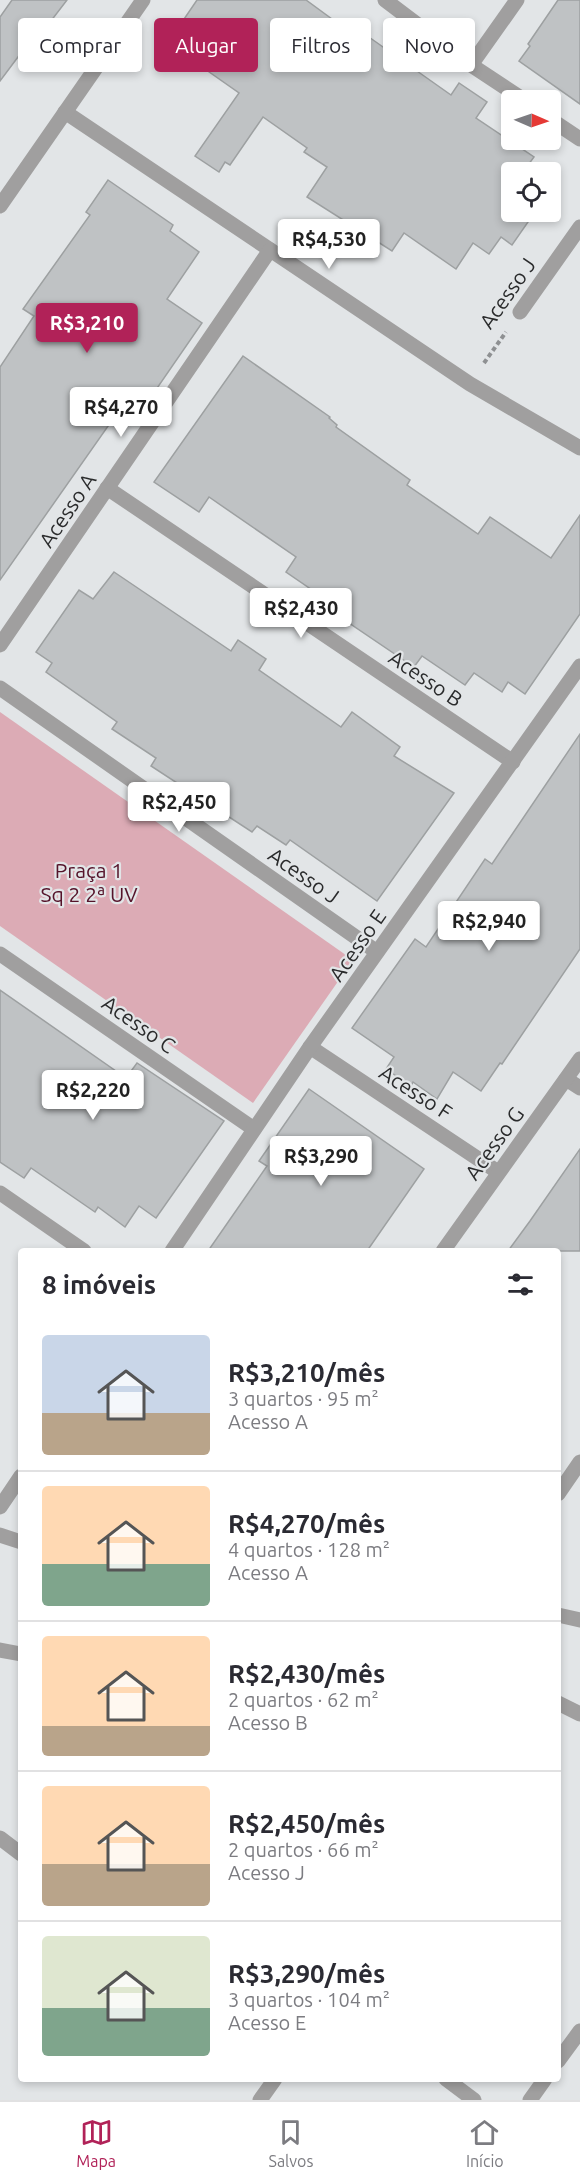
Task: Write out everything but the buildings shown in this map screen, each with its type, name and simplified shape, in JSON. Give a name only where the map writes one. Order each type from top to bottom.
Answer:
[{"type":"street","points":[[385,0],[409,18]]},
{"type":"street","points":[[475,59],[516,0]]},
{"type":"street","points":[[0,206],[138,2]]},
{"type":"street","points":[[475,68],[509,90]]},
{"type":"street","points":[[65,112],[470,384],[580,448]]},
{"type":"street","points":[[561,126],[580,139]]},
{"type":"street","name":"Acesso J","points":[[520,312],[580,227]]},
{"type":"street","name":"Acesso A","points":[[0,645],[270,250]]},
{"type":"street","name":"Acesso B","points":[[107,488],[513,762]]},
{"type":"street","name":"Acesso E","points":[[174,1248],[310,1047],[580,666]]},
{"type":"street","name":"Acesso J","points":[[0,688],[377,952]]},
{"type":"street","name":"Acesso C","points":[[0,954],[254,1129]]},
{"type":"street","name":"Acesso F","points":[[310,1047],[498,1172]]},
{"type":"street","name":"Acesso G","points":[[445,1248],[580,1059]]},
{"type":"street","points":[[566,1079],[580,1088]]},
{"type":"street","points":[[0,1193],[80,1248]]},
{"type":"street","points":[[561,1490],[580,1462]]},
{"type":"street","points":[[0,1507],[18,1480]]},
{"type":"street","points":[[0,1535],[18,1541]]},
{"type":"street","points":[[561,1616],[580,1620]]},
{"type":"street","points":[[0,1650],[18,1653]]},
{"type":"street","points":[[561,1704],[580,1714]]},
{"type":"street","points":[[0,1838],[18,1852]]},
{"type":"street","points":[[561,2057],[580,2031]]},
{"type":"street","points":[[260,2100],[273,2082]]},
{"type":"street","points":[[450,2082],[474,2100]]},
{"type":"street","points":[[530,2100],[543,2082]]},
{"type":"path","name":"Acesso J","points":[[470,384],[520,312]]},
{"type":"green space","name":"Praça 1 Sq 2 2ª UV","points":[[0,712],[353,960],[253,1103],[0,926]]}]
